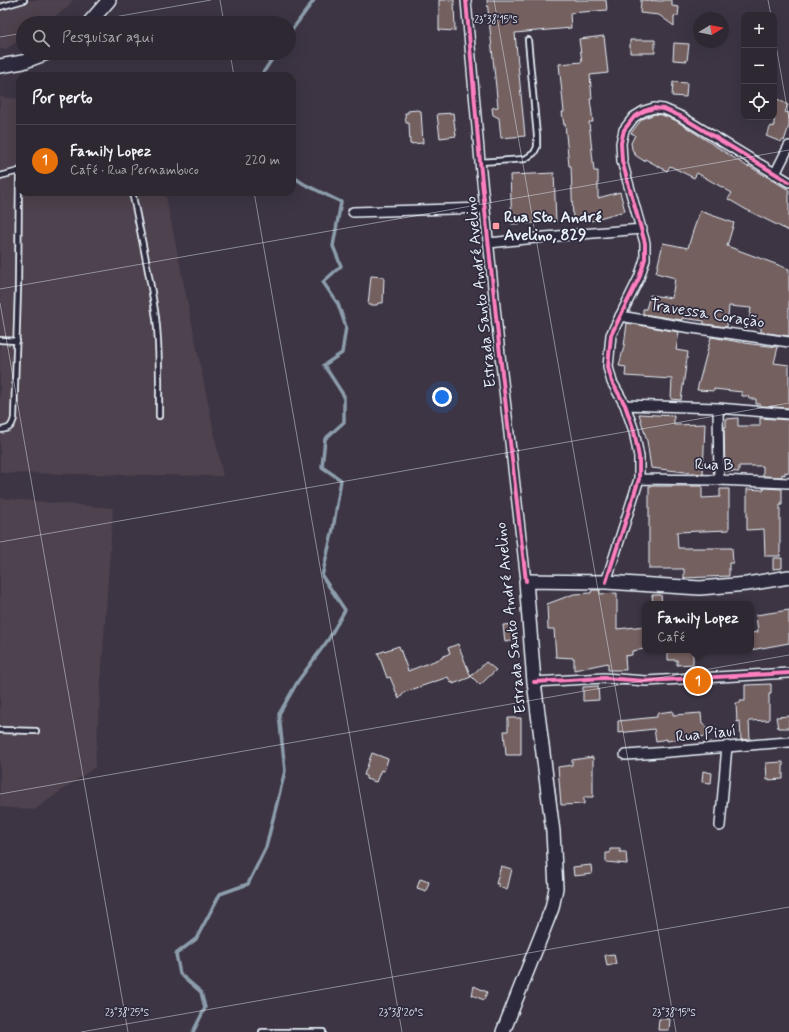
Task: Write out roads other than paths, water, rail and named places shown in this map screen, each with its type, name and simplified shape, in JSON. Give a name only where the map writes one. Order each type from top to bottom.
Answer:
[{"type":"main road","points":[[95,16],[109,0]]},
{"type":"main road","points":[[0,66],[28,60]]},
{"type":"main road","points":[[526,581],[606,582],[700,588],[746,584],[789,577]]},
{"type":"main road","name":"Estrada Santo André Avelino","points":[[503,1032],[546,925],[552,908],[556,888],[553,832],[534,682],[526,581]]},
{"type":"street","name":"Estrada Santo André Avelino","points":[[466,0],[480,162],[526,581]]},
{"type":"street","points":[[606,582],[639,479],[640,457],[625,405],[612,382],[608,366],[611,335],[639,278],[645,259],[646,243],[622,161],[621,143],[624,130],[634,117],[644,111],[654,108],[664,109],[680,116],[789,182]]},
{"type":"street","points":[[775,174],[789,146]]},
{"type":"street","points":[[353,212],[485,208]]},
{"type":"street","points":[[489,243],[642,229]]},
{"type":"street","name":"Travessa Coração","points":[[620,316],[789,342]]},
{"type":"street","points":[[625,405],[718,408],[789,414]]},
{"type":"street","points":[[718,408],[719,480]]},
{"type":"street","name":"Rua B","points":[[639,479],[789,483]]},
{"type":"street","points":[[534,682],[604,678],[646,681],[789,673]]},
{"type":"street","name":"Rua Piauí","points":[[625,755],[681,752],[727,746],[789,742]]},
{"type":"street","points":[[720,826],[727,746]]},
{"type":"lane","points":[[0,7],[24,0]]},
{"type":"lane","points":[[480,162],[525,159],[534,153],[537,147],[528,40]]},
{"type":"lane","points":[[0,176],[16,171]]},
{"type":"lane","points":[[0,430],[10,428],[13,424],[14,418],[17,341],[19,196]]},
{"type":"lane","points":[[133,196],[156,319],[159,416]]},
{"type":"lane","points":[[0,340],[17,341]]},
{"type":"lane","points":[[0,730],[36,731]]},
{"type":"lane","points":[[262,1032],[323,1032]]},
{"type":"waterway","points":[[296,24],[314,0]]},
{"type":"waterway","points":[[264,72],[271,60]]},
{"type":"waterway","points":[[193,1032],[205,1008],[201,992],[180,974],[176,954],[196,939],[220,894],[248,884],[266,847],[285,771],[279,714],[298,681],[328,640],[345,610],[322,576],[333,529],[341,480],[322,467],[325,439],[344,422],[344,396],[324,365],[342,353],[346,327],[338,304],[323,282],[341,266],[333,246],[341,202],[296,179]]},
{"type":"place","name":"Rua Sto. André Avelino, 829","points":[[496,226]]},
{"type":"place","name":"Family Lopez","points":[[698,681]]}]
